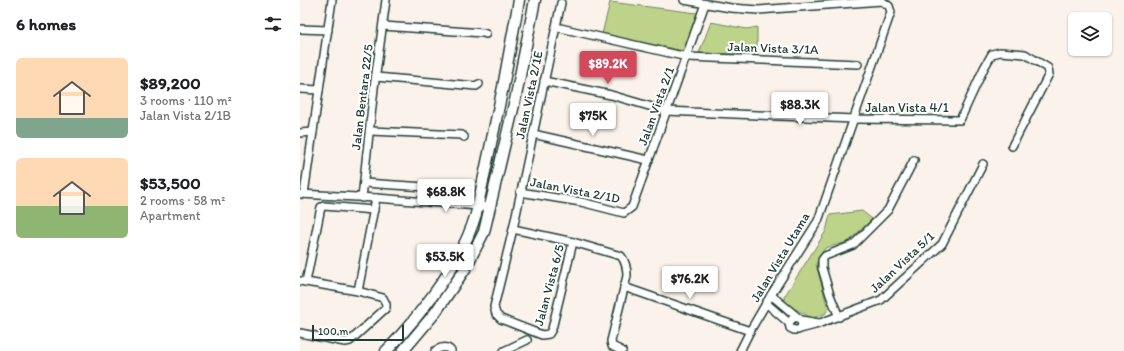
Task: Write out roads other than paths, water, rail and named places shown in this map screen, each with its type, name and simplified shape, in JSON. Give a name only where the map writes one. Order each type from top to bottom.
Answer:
[{"type":"main road","points":[[386,351],[421,310],[452,266],[471,230],[478,205],[519,0]]},
{"type":"main road","points":[[403,351],[435,313],[465,269],[484,232],[516,96],[535,0]]},
{"type":"street","points":[[332,0],[313,132],[302,194],[491,207]]},
{"type":"street","name":"Jalan Bentara 22/5","points":[[362,198],[386,0]]},
{"type":"street","name":"Jalan Vista Utama","points":[[684,0],[731,8],[758,10],[882,1],[891,9],[891,16],[818,221],[766,303],[740,351]]},
{"type":"street","name":"Jalan Vista 2/1E","points":[[549,334],[542,335],[501,319],[496,314],[494,307],[513,229],[560,3]]},
{"type":"street","name":"Jalan Vista 2/1","points":[[624,213],[632,208],[705,4]]},
{"type":"street","points":[[383,26],[486,34]]},
{"type":"street","name":"Jalan Vista 3/1A","points":[[556,27],[687,57],[858,64]]},
{"type":"street","points":[[300,29],[328,30]]},
{"type":"street","name":"Jalan Vista 4/1","points":[[544,81],[611,95],[666,111],[854,119],[960,120],[992,54],[1000,52],[1025,54],[1048,68],[1049,74],[1012,146]]},
{"type":"street","points":[[376,77],[476,86],[479,84]]},
{"type":"street","points":[[300,89],[319,90]]},
{"type":"street","points":[[370,130],[462,135],[464,137]]},
{"type":"street","points":[[300,133],[313,132]]},
{"type":"street","points":[[533,134],[648,160]]},
{"type":"street","points":[[839,317],[830,295],[822,268],[822,260],[825,256],[853,245],[888,210],[914,160]]},
{"type":"street","name":"Jalan Vista 5/1","points":[[800,329],[839,317],[881,300],[942,244],[983,164]]},
{"type":"street","points":[[364,183],[456,189]]},
{"type":"street","name":"Jalan Vista 2/1D","points":[[520,192],[581,202],[624,213]]},
{"type":"street","points":[[358,291],[376,198]]},
{"type":"street","points":[[300,334],[345,342],[350,341],[386,308],[383,298],[358,291],[303,281],[321,207],[374,210]]},
{"type":"street","points":[[513,229],[573,242],[621,256],[625,260],[627,276],[611,341],[612,346],[622,351]]},
{"type":"street","name":"Jalan Vista 6/5","points":[[549,334],[552,329],[573,242]]},
{"type":"street","points":[[624,287],[750,331]]},
{"type":"street","points":[[766,303],[789,323],[790,328],[794,330],[800,329],[802,324],[799,318],[771,295]]},
{"type":"street","points":[[789,323],[792,319],[799,318]]},
{"type":"street","name":"Jalan Vista 5/1","points":[[799,318],[819,323]]},
{"type":"street","points":[[504,351],[527,340]]},
{"type":"street","points":[[436,351],[444,348],[451,351]]}]
